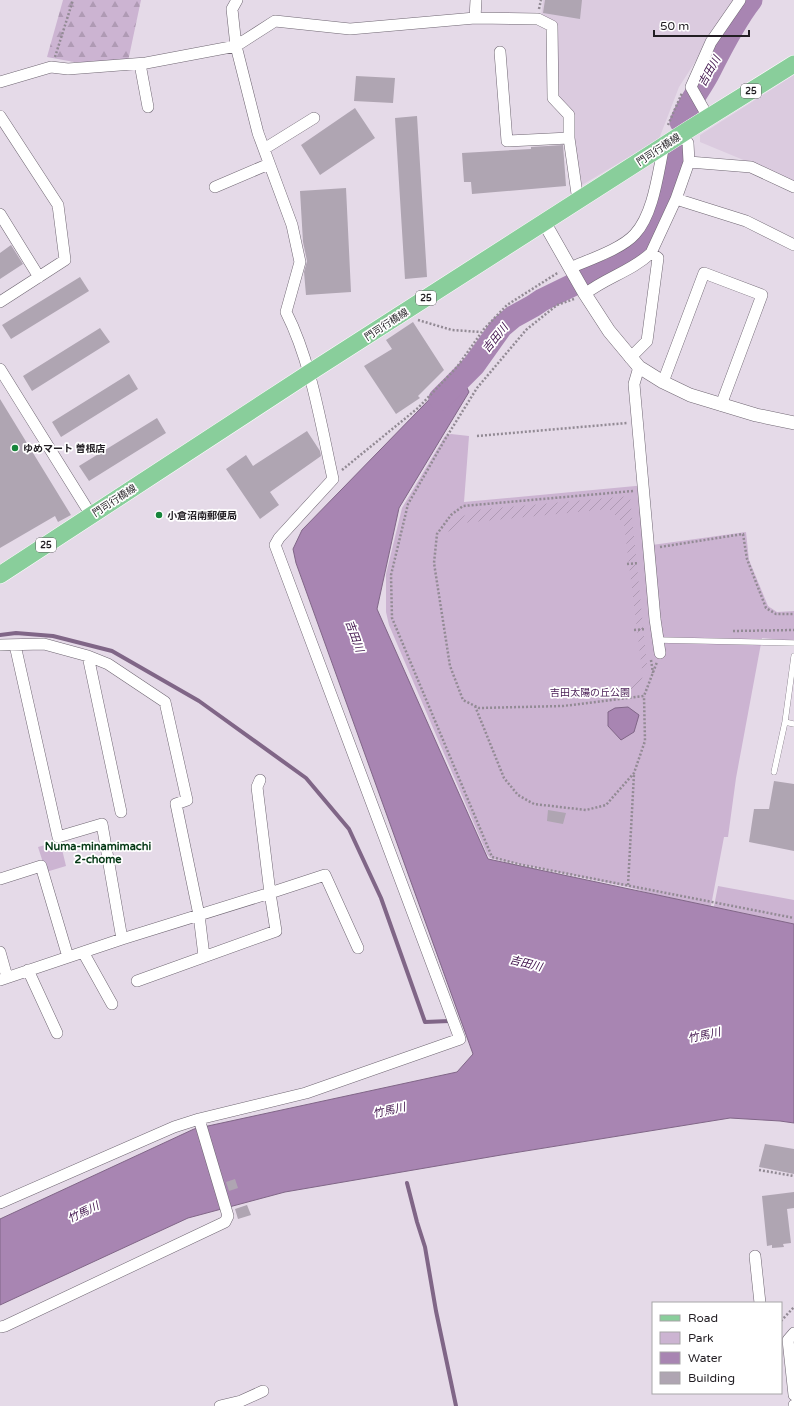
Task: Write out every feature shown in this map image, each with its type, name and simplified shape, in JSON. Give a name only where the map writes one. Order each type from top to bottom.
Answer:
[{"type":"main road","name":"門司行橋線","points":[[0,575],[308,373],[578,201],[670,137],[708,117],[794,64]]},
{"type":"street","points":[[0,1203],[174,1127],[200,1122],[306,1093],[460,1039],[275,545],[279,538],[333,479],[308,373],[295,330],[286,312],[300,262],[292,225],[258,133],[236,46],[232,9],[237,0]]},
{"type":"street","points":[[476,0],[476,18]]},
{"type":"street","points":[[708,117],[691,86],[712,42],[740,0]]},
{"type":"street","points":[[0,82],[51,68],[68,69],[140,64],[236,46],[275,21],[350,29],[476,18],[538,18],[552,26],[553,98],[569,115],[569,138],[578,201]]},
{"type":"street","points":[[500,52],[507,141],[569,138]]},
{"type":"street","points":[[140,64],[148,107]]},
{"type":"street","points":[[0,116],[58,205],[65,260],[0,302]]},
{"type":"street","points":[[264,149],[314,118]]},
{"type":"street","points":[[567,271],[624,244],[635,235],[643,222],[651,202],[670,137],[688,143],[689,162],[676,199],[651,253],[644,260],[630,269],[591,289],[583,291]]},
{"type":"street","points":[[689,162],[751,167],[794,187]]},
{"type":"street","points":[[215,187],[269,164]]},
{"type":"street","points":[[676,199],[746,221],[794,245]]},
{"type":"street","points":[[0,214],[38,277]]},
{"type":"street","points":[[544,222],[567,271],[583,291],[609,331],[635,362],[663,382],[690,395],[756,415],[794,423]]},
{"type":"street","points":[[651,253],[658,258],[647,341],[635,362],[634,384],[660,653]]},
{"type":"street","points":[[663,382],[704,273],[762,296],[720,405]]},
{"type":"street","points":[[0,369],[91,515]]},
{"type":"street","points":[[0,645],[44,644],[88,656],[108,664],[165,702],[187,800],[176,804],[199,915],[204,956]]},
{"type":"street","points":[[15,645],[58,838],[102,824],[122,938]]},
{"type":"street","points":[[88,656],[121,812]]},
{"type":"street","points":[[137,981],[276,931],[257,787],[260,780]]},
{"type":"street","points":[[0,879],[41,866],[68,957]]},
{"type":"street","points":[[0,952],[3,979],[122,938],[325,875],[358,948]]},
{"type":"street","points":[[83,952],[112,1004]]},
{"type":"street","points":[[28,970],[57,1033]]},
{"type":"street","points":[[0,1327],[5,1326],[225,1222],[228,1216],[200,1122]]},
{"type":"street","points":[[755,1256],[760,1302]]},
{"type":"street","points":[[788,1336],[794,1395]]},
{"type":"street","points":[[220,1406],[240,1401],[263,1391]]},
{"type":"lane","points":[[658,640],[794,643]]},
{"type":"lane","points":[[774,772],[785,722],[794,656]]},
{"type":"lane","points":[[785,722],[794,724]]},
{"type":"path","points":[[51,68],[73,0]]},
{"type":"path","points":[[670,137],[684,90],[691,86]]},
{"type":"path","points":[[333,479],[343,468],[418,408],[457,367],[482,332],[506,305],[567,271]]},
{"type":"path","points":[[583,291],[557,305],[526,330],[478,388],[444,441],[408,504],[391,575],[392,618],[492,857],[518,864],[794,918]]},
{"type":"path","points":[[412,318],[452,330],[482,332]]},
{"type":"path","points":[[477,436],[638,422]]},
{"type":"path","points":[[644,491],[463,506],[451,515],[437,534],[434,563],[450,666],[463,700],[479,708],[563,706],[644,696]]},
{"type":"path","points":[[649,549],[743,534],[747,559],[766,608],[776,614],[794,614]]},
{"type":"path","points":[[747,631],[794,630]]},
{"type":"path","points":[[628,885],[634,773],[645,741],[644,696],[660,653]]},
{"type":"path","points":[[474,706],[504,778],[518,795],[534,804],[586,810],[606,805],[634,773]]},
{"type":"path","points":[[759,1170],[794,1176]]},
{"type":"path","points":[[782,1320],[794,1308]]},
{"type":"shaded area","points":[[543,0],[735,0],[679,87],[659,139],[582,185],[574,140],[557,97],[554,24],[541,16]]},
{"type":"shaded area","points":[[794,75],[794,181],[700,142],[700,135]]},
{"type":"green space","points":[[63,0],[141,0],[127,66],[74,62],[47,57]]},
{"type":"green space","name":"吉田太陽の丘公園","points":[[451,434],[469,436],[464,502],[646,485],[652,545],[746,532],[749,560],[768,606],[777,612],[794,611],[794,641],[762,638],[736,778],[728,837],[724,837],[710,911],[628,887],[490,858],[487,854],[389,625],[386,612],[386,574],[402,508],[445,436]]},
{"type":"green space","points":[[630,496],[647,665],[639,686],[623,695],[606,697],[605,694],[629,690],[642,670],[624,524],[609,509],[463,523],[448,532],[456,520],[475,510]]},
{"type":"green space","points":[[60,841],[66,866],[46,872],[38,847]]},
{"type":"green space","points":[[718,886],[794,900],[794,926],[713,911]]},
{"type":"water","name":"竹馬川","points":[[458,370],[469,392],[399,508],[377,609],[488,859],[794,924],[794,1123],[730,1118],[285,1192],[188,1218],[0,1305],[0,1219],[194,1129],[457,1072],[473,1054],[296,563],[293,549],[302,530]]},
{"type":"water","points":[[628,707],[639,715],[634,732],[621,740],[608,726],[608,712],[615,708]]},
{"type":"building","points":[[545,0],[582,0],[580,19],[543,13]]},
{"type":"building","points":[[356,76],[395,78],[393,103],[354,101]]},
{"type":"building","points":[[355,108],[375,138],[320,175],[301,145]]},
{"type":"building","points":[[417,116],[427,277],[405,279],[395,118]]},
{"type":"building","points":[[563,145],[566,186],[472,194],[471,182],[464,182],[462,153],[531,149],[531,147]]},
{"type":"building","points":[[346,188],[351,292],[306,295],[304,272],[307,261],[303,242],[300,191]]},
{"type":"building","points":[[11,245],[23,264],[0,279],[0,253]]},
{"type":"building","points":[[80,277],[89,291],[11,339],[2,325]]},
{"type":"building","points":[[413,322],[444,370],[418,396],[420,398],[396,414],[364,366],[392,349],[386,340]]},
{"type":"building","points":[[100,328],[110,342],[32,391],[23,376]]},
{"type":"building","points":[[129,374],[138,389],[61,437],[52,422]]},
{"type":"building","name":"ゆめマート 曽根店","points":[[0,399],[71,515],[58,522],[55,516],[0,548]]},
{"type":"building","points":[[157,418],[166,433],[89,481],[79,466]]},
{"type":"building","points":[[307,431],[320,451],[321,456],[270,492],[279,505],[260,519],[226,469],[246,455],[253,466]]},
{"type":"building","points":[[774,781],[794,784],[794,851],[749,842],[754,809],[769,809]]},
{"type":"building","points":[[548,810],[566,813],[563,824],[547,821]]},
{"type":"building","points":[[765,1144],[794,1149],[794,1174],[759,1167]]},
{"type":"building","points":[[235,1179],[238,1188],[229,1191],[226,1182]]},
{"type":"building","points":[[794,1192],[794,1208],[787,1209],[791,1243],[783,1244],[784,1247],[772,1248],[772,1245],[767,1246],[762,1196]]},
{"type":"building","points":[[247,1205],[251,1215],[238,1219],[235,1209]]},
{"type":"waterway","name":"吉田川","points":[[681,122],[687,108],[706,77],[729,34],[751,0]]},
{"type":"waterway","name":"吉田川","points":[[440,399],[474,365],[501,327],[513,317],[542,300],[583,280],[613,269],[634,254],[648,233],[663,198],[675,150]]},
{"type":"waterway","points":[[0,635],[16,633],[53,636],[112,651],[199,701],[306,778],[349,829],[381,898],[425,1022],[449,1021]]},
{"type":"waterway","points":[[407,1183],[425,1247],[436,1311],[456,1406]]},
{"type":"place","name":"ゆめマート 曽根店","points":[[15,448]]},
{"type":"place","name":"小倉沼南郵便局","points":[[159,515]]},
{"type":"district","name":"Numa-minamimachi 2-chome","points":[[98,852]]}]
